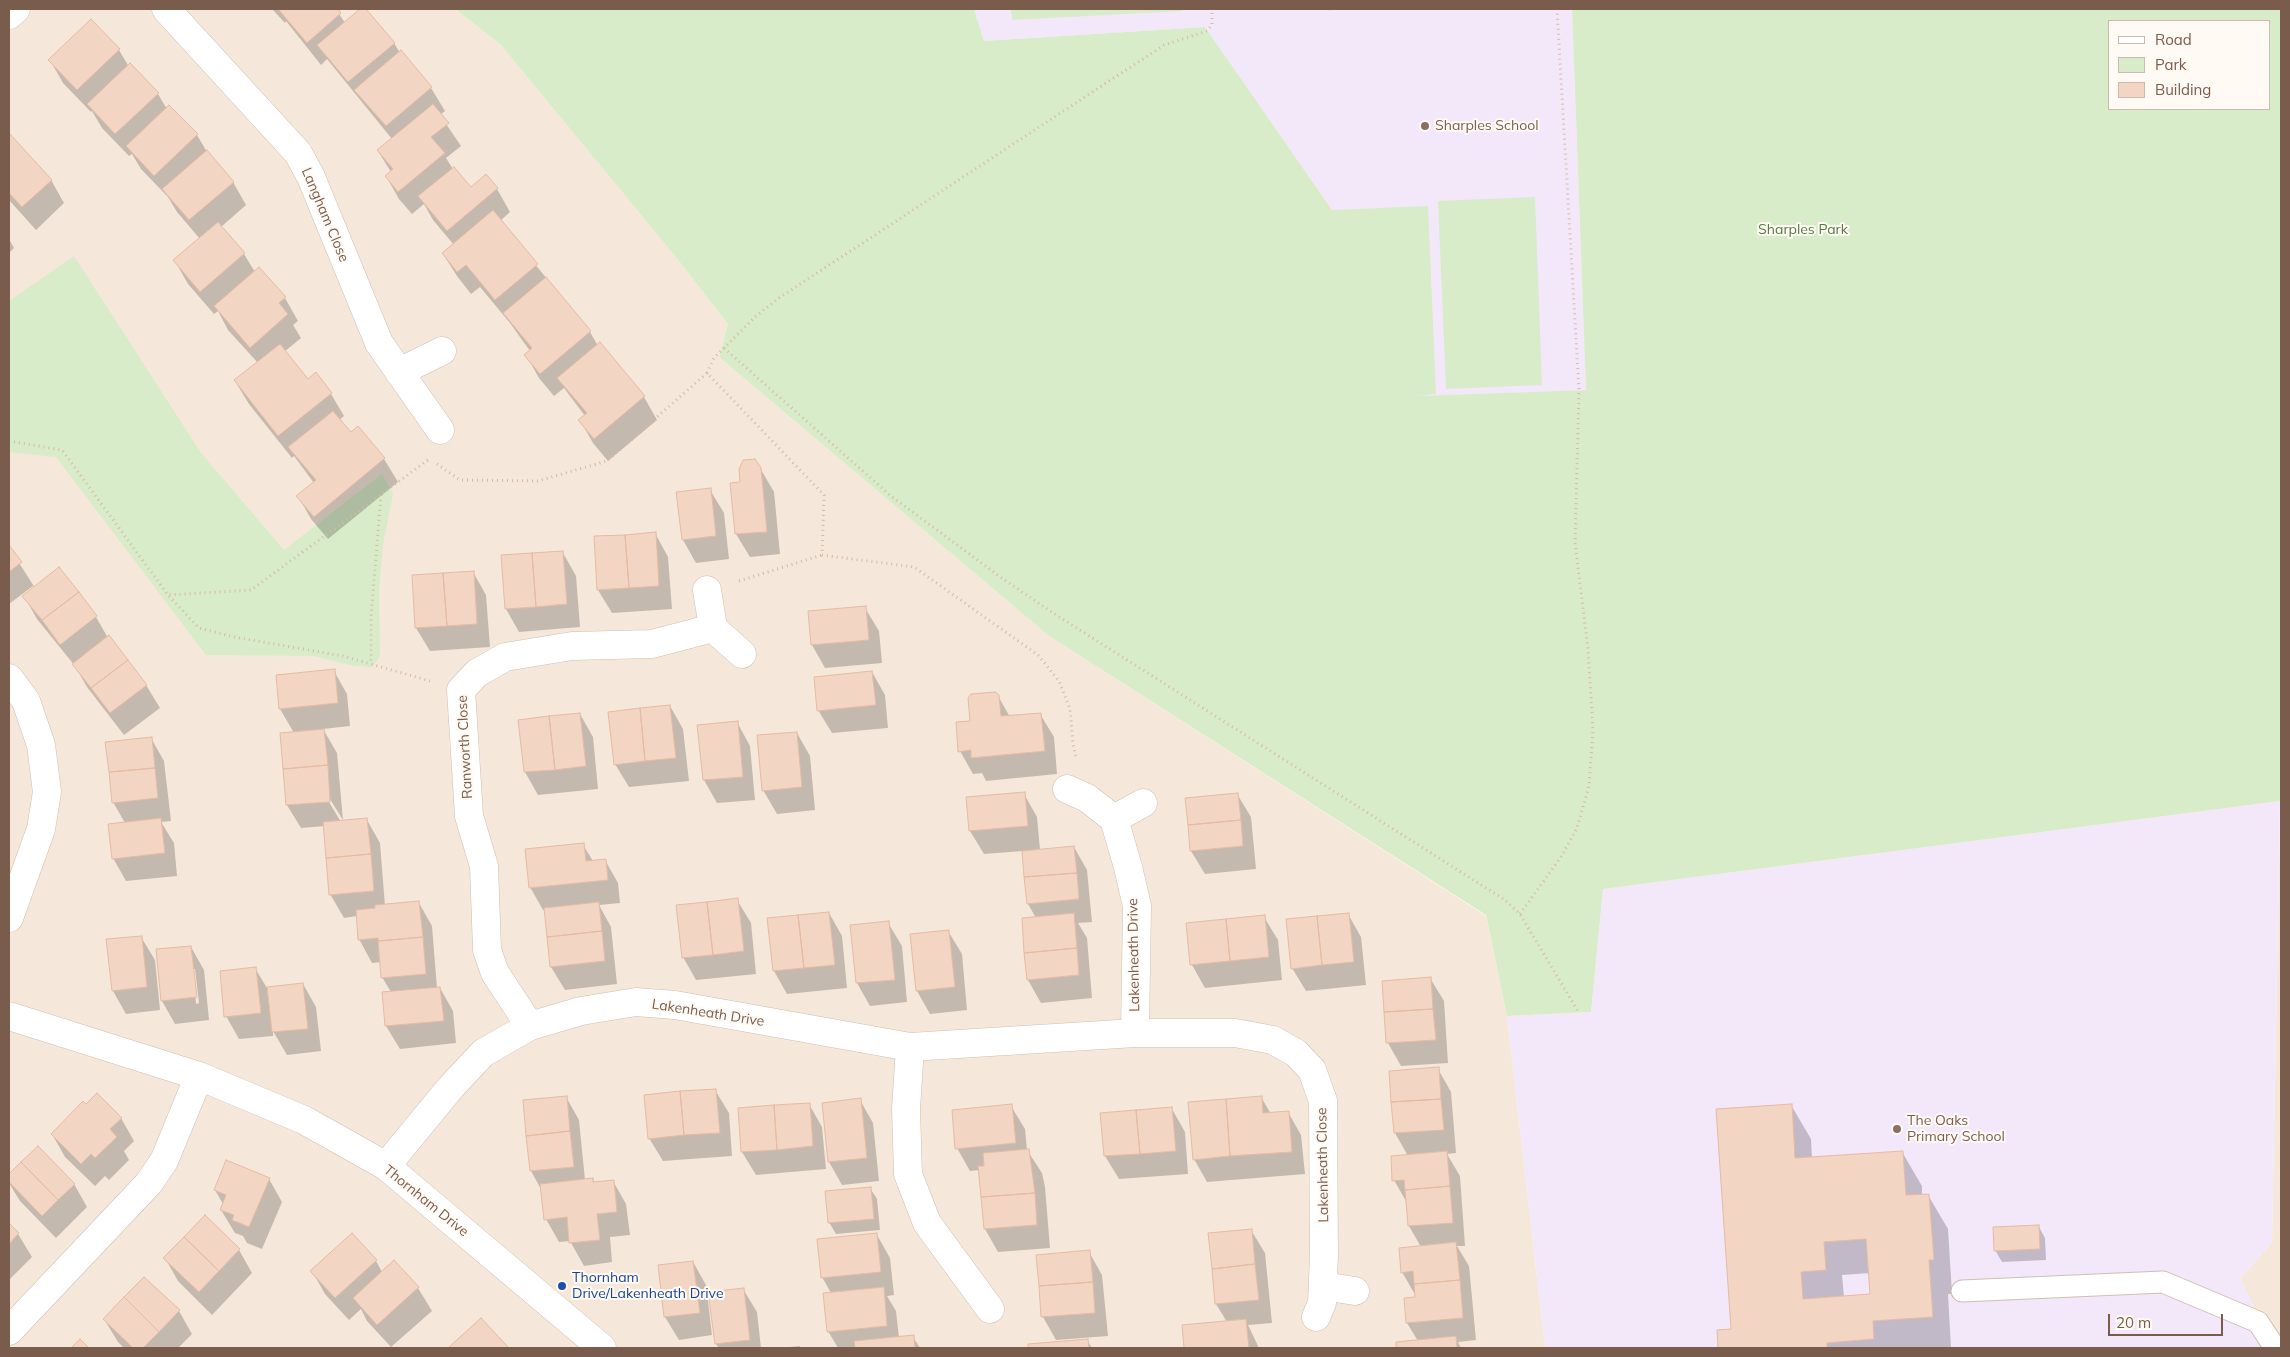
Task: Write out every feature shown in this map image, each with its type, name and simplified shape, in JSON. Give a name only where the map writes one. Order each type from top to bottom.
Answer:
[{"type":"street","points":[[9,15],[16,9]]},
{"type":"street","name":"Langham Close","points":[[166,9],[298,153],[311,177],[375,336],[398,372],[440,430]]},
{"type":"street","points":[[398,372],[442,351]]},
{"type":"street","points":[[707,590],[712,628],[742,654]]},
{"type":"street","name":"Ranworth Close","points":[[530,1026],[495,973],[487,950],[484,866],[469,816],[461,690],[478,673],[505,657],[572,646],[652,644],[712,628]]},
{"type":"street","points":[[9,678],[26,701],[41,745],[47,792],[42,829],[9,918]]},
{"type":"street","points":[[1077,794],[1114,819],[1143,803]]},
{"type":"street","name":"Lakenheath Drive","points":[[1114,819],[1137,906],[1135,1033]]},
{"type":"street","name":"Lakenheath Drive","points":[[386,1166],[450,1087],[483,1053],[530,1026],[581,1011],[636,1002],[675,1005],[910,1047],[1135,1033],[1235,1033],[1273,1040],[1296,1053]]},
{"type":"street","name":"Thornham Drive","points":[[9,1016],[199,1076],[304,1120],[386,1166],[602,1348]]},
{"type":"street","points":[[910,1047],[906,1109],[908,1174],[928,1223],[990,1309]]},
{"type":"street","name":"Lakenheath Close","points":[[1296,1053],[1312,1070],[1323,1101],[1323,1286],[1322,1303],[1316,1318]]},
{"type":"street","points":[[9,1331],[149,1183],[164,1161],[199,1076]]},
{"type":"street","points":[[1323,1286],[1355,1291]]},
{"type":"lane","points":[[1962,1291],[2163,1282],[2258,1322],[2275,1348]]},
{"type":"path","points":[[168,596],[251,590],[430,459],[460,480],[538,481],[607,461],[707,373],[714,358],[756,316],[779,298],[1164,45],[1207,31],[1212,25],[1212,9]]},
{"type":"path","points":[[1520,914],[1562,857],[1577,828],[1588,786],[1594,731],[1588,649],[1575,543],[1579,390],[1557,9]]},
{"type":"path","points":[[724,348],[891,496],[1006,581],[1050,611],[1505,900],[1520,914],[1580,1013]]},
{"type":"path","points":[[707,373],[824,495],[822,555]]},
{"type":"path","points":[[9,441],[62,450],[168,596],[199,628],[234,637],[343,656],[461,690]]},
{"type":"path","points":[[370,664],[371,617],[381,495]]},
{"type":"path","points":[[707,590],[822,555],[914,567],[1038,654],[1059,681],[1070,709],[1077,794]]},
{"type":"shaded area","points":[[9,9],[455,9],[500,44],[679,261],[728,324],[719,357],[1049,636],[1486,916],[1507,1016],[1545,1348],[9,1348]]},
{"type":"shaded area","name":"Sharples School","points":[[974,9],[1572,9],[1586,390],[1340,399],[1332,210],[1205,27],[984,41]]},
{"type":"shaded area","points":[[2281,763],[2281,1348],[2273,1348],[2240,1278],[2272,1243]]},
{"type":"shaded area","name":"The Oaks Primary School","points":[[2280,801],[2272,1243],[2240,1278],[2273,1348],[1545,1348],[1507,1016],[1591,1012],[1603,889]]},
{"type":"green space","name":"Sharples Park","points":[[455,9],[974,9],[984,41],[1205,27],[1332,210],[1428,206],[1436,394],[1415,396],[1586,390],[1572,9],[2281,9],[2280,801],[1603,889],[1591,1012],[1507,1016],[1486,915],[1049,636],[719,357],[728,324],[679,261],[500,44]]},
{"type":"green space","points":[[1011,9],[1182,9],[1182,11],[1012,20]]},
{"type":"green space","points":[[1535,197],[1542,385],[1446,389],[1438,201]]},
{"type":"green space","points":[[74,256],[201,453],[284,550],[382,474],[393,494],[383,544],[379,591],[380,656],[374,665],[371,667],[354,666],[314,656],[206,655],[56,457],[9,452],[9,301]]},
{"type":"building","points":[[278,9],[338,9],[341,13],[307,43]]},
{"type":"building","points":[[360,9],[366,9],[395,43],[348,82],[317,45]]},
{"type":"building","points":[[91,19],[120,49],[77,90],[48,60]]},
{"type":"building","points":[[401,50],[432,87],[386,126],[354,90]]},
{"type":"building","points":[[130,63],[159,93],[115,134],[87,104]]},
{"type":"building","points":[[433,104],[449,123],[431,137],[445,153],[398,192],[385,176],[393,169],[377,150]]},
{"type":"building","points":[[169,105],[198,134],[154,176],[126,146]]},
{"type":"building","points":[[9,133],[52,180],[22,207],[9,193]]},
{"type":"building","points":[[207,150],[234,182],[189,220],[162,189]]},
{"type":"building","points":[[454,167],[471,187],[486,174],[498,188],[447,231],[418,196]]},
{"type":"building","points":[[493,210],[538,264],[495,300],[466,265],[457,272],[442,253]]},
{"type":"building","points":[[218,222],[245,253],[200,292],[173,260]]},
{"type":"building","points":[[259,267],[286,297],[279,303],[288,314],[250,348],[214,306]]},
{"type":"building","points":[[546,277],[591,331],[540,374],[524,355],[532,348],[503,313]]},
{"type":"building","points":[[600,342],[645,396],[594,439],[578,420],[587,413],[557,378]]},
{"type":"building","points":[[280,344],[308,379],[316,372],[332,393],[278,436],[234,380]]},
{"type":"building","points":[[333,411],[351,432],[358,426],[385,458],[314,517],[296,496],[316,480],[288,447]]},
{"type":"building","points":[[755,459],[761,468],[767,532],[735,534],[730,483],[740,482],[739,469],[743,460]]},
{"type":"building","points":[[711,488],[716,536],[682,540],[676,492]]},
{"type":"building","points":[[656,532],[659,586],[629,588],[625,535]]},
{"type":"building","points":[[625,535],[629,588],[597,590],[594,536]]},
{"type":"building","points":[[9,545],[22,562],[9,572]]},
{"type":"building","points":[[563,551],[567,604],[536,607],[532,553]]},
{"type":"building","points":[[532,553],[536,607],[505,609],[501,555]]},
{"type":"building","points":[[59,567],[79,592],[42,620],[22,596]]},
{"type":"building","points":[[474,571],[477,624],[447,626],[443,573]]},
{"type":"building","points":[[443,573],[447,626],[415,628],[412,575]]},
{"type":"building","points":[[79,592],[97,616],[60,645],[42,620]]},
{"type":"building","points":[[866,606],[869,640],[811,645],[808,611]]},
{"type":"building","points":[[109,635],[128,660],[91,688],[72,664]]},
{"type":"building","points":[[128,660],[147,685],[110,713],[91,688]]},
{"type":"building","points":[[335,669],[338,703],[279,709],[276,675]]},
{"type":"building","points":[[872,671],[876,705],[817,711],[814,677]]},
{"type":"building","points":[[995,692],[999,695],[1001,716],[1041,713],[1045,751],[971,758],[971,750],[958,752],[956,722],[970,721],[968,698],[971,694]]},
{"type":"building","points":[[670,705],[676,758],[645,761],[640,708]]},
{"type":"building","points":[[640,708],[645,761],[614,765],[608,712]]},
{"type":"building","points":[[580,713],[586,766],[555,770],[549,716]]},
{"type":"building","points":[[549,716],[555,770],[524,772],[518,720]]},
{"type":"building","points":[[738,721],[743,777],[703,780],[697,725]]},
{"type":"building","points":[[324,729],[328,765],[283,769],[280,733]]},
{"type":"building","points":[[797,732],[802,787],[762,791],[757,735]]},
{"type":"building","points":[[152,737],[155,768],[109,772],[105,742]]},
{"type":"building","points":[[328,765],[330,802],[286,805],[283,769]]},
{"type":"building","points":[[155,768],[158,798],[112,803],[109,772]]},
{"type":"building","points":[[1025,792],[1028,826],[969,831],[966,797]]},
{"type":"building","points":[[1238,793],[1241,820],[1188,825],[1185,798]]},
{"type":"building","points":[[161,818],[165,853],[112,859],[108,824]]},
{"type":"building","points":[[367,818],[371,854],[326,858],[323,822]]},
{"type":"building","points":[[1241,820],[1243,846],[1190,851],[1188,825]]},
{"type":"building","points":[[584,843],[586,861],[606,859],[608,880],[529,888],[525,849]]},
{"type":"building","points":[[1074,846],[1077,873],[1024,877],[1022,851]]},
{"type":"building","points":[[371,854],[374,891],[329,895],[326,858]]},
{"type":"building","points":[[1077,873],[1079,899],[1027,904],[1024,877]]},
{"type":"building","points":[[738,898],[744,951],[713,955],[707,902]]},
{"type":"building","points":[[419,901],[423,937],[378,941],[378,938],[358,940],[356,910],[375,908],[375,905]]},
{"type":"building","points":[[599,902],[602,931],[547,937],[544,908]]},
{"type":"building","points":[[707,902],[713,955],[682,958],[676,905]]},
{"type":"building","points":[[829,912],[835,965],[804,968],[798,915]]},
{"type":"building","points":[[1074,913],[1077,948],[1024,953],[1022,918]]},
{"type":"building","points":[[1349,913],[1354,962],[1322,965],[1317,916]]},
{"type":"building","points":[[798,915],[804,968],[773,971],[767,918]]},
{"type":"building","points":[[1265,915],[1269,957],[1230,961],[1226,919]]},
{"type":"building","points":[[1317,916],[1322,965],[1291,969],[1286,919]]},
{"type":"building","points":[[1226,919],[1230,961],[1190,965],[1186,923]]},
{"type":"building","points":[[889,921],[895,980],[856,983],[850,925]]},
{"type":"building","points":[[949,930],[955,987],[916,991],[910,934]]},
{"type":"building","points":[[602,931],[605,961],[550,967],[547,937]]},
{"type":"building","points":[[142,936],[147,987],[112,991],[106,939]]},
{"type":"building","points":[[423,937],[426,974],[381,978],[378,941]]},
{"type":"building","points":[[191,946],[197,997],[161,1001],[156,949]]},
{"type":"building","points":[[1077,948],[1079,975],[1027,980],[1024,953]]},
{"type":"building","points":[[256,967],[261,1013],[224,1017],[220,971]]},
{"type":"building","points":[[1431,977],[1433,1009],[1384,1012],[1382,981]]},
{"type":"building","points":[[303,983],[308,1029],[272,1032],[267,987]]},
{"type":"building","points":[[440,987],[444,1021],[385,1026],[382,992]]},
{"type":"building","points":[[1433,1009],[1436,1040],[1386,1043],[1384,1012]]},
{"type":"building","points":[[1439,1067],[1441,1099],[1391,1102],[1389,1071]]},
{"type":"building","points":[[716,1089],[720,1133],[684,1135],[680,1091]]},
{"type":"building","points":[[680,1091],[684,1135],[648,1139],[644,1095]]},
{"type":"building","points":[[97,1093],[122,1118],[110,1129],[117,1137],[95,1158],[91,1154],[81,1164],[51,1134],[83,1101],[86,1104]]},
{"type":"building","points":[[567,1096],[570,1131],[526,1136],[523,1100]]},
{"type":"building","points":[[1262,1096],[1263,1113],[1289,1111],[1292,1152],[1230,1156],[1226,1099]]},
{"type":"building","points":[[861,1098],[867,1158],[828,1162],[822,1103]]},
{"type":"building","points":[[1226,1099],[1230,1156],[1193,1160],[1188,1102]]},
{"type":"building","points":[[1441,1099],[1444,1130],[1394,1133],[1391,1102]]},
{"type":"building","points":[[810,1103],[813,1146],[777,1150],[774,1105]]},
{"type":"building","points":[[1012,1104],[1016,1143],[955,1149],[952,1110]]},
{"type":"building","points":[[1792,1104],[1795,1158],[1903,1151],[1906,1195],[1929,1194],[1934,1260],[1929,1260],[1933,1317],[1873,1321],[1874,1339],[1827,1343],[1827,1348],[1718,1348],[1717,1330],[1731,1329],[1716,1109]],"holes":[[[1866,1239],[1870,1294],[1803,1299],[1801,1272],[1826,1270],[1824,1242]]]},
{"type":"building","points":[[774,1105],[777,1150],[741,1152],[738,1108]]},
{"type":"building","points":[[1172,1107],[1176,1151],[1140,1154],[1136,1110]]},
{"type":"building","points":[[1136,1110],[1140,1154],[1104,1156],[1100,1113]]},
{"type":"building","points":[[570,1131],[574,1167],[530,1171],[526,1136]]},
{"type":"building","points":[[38,1146],[75,1184],[58,1200],[21,1162]]},
{"type":"building","points":[[1029,1149],[1035,1193],[981,1197],[978,1166],[984,1166],[983,1153]]},
{"type":"building","points":[[1447,1151],[1450,1186],[1405,1190],[1404,1180],[1392,1181],[1391,1156]]},
{"type":"building","points":[[226,1160],[270,1178],[249,1227],[232,1220],[234,1215],[220,1210],[226,1195],[214,1190]]},
{"type":"building","points":[[21,1162],[58,1200],[42,1216],[9,1182],[9,1174]]},
{"type":"building","points":[[593,1178],[593,1182],[614,1180],[617,1212],[597,1214],[600,1240],[569,1243],[567,1217],[544,1220],[540,1184]]},
{"type":"building","points":[[1450,1186],[1453,1223],[1408,1226],[1405,1190]]},
{"type":"building","points":[[871,1187],[874,1219],[828,1223],[825,1191]]},
{"type":"building","points":[[1035,1193],[1037,1225],[984,1229],[981,1197]]},
{"type":"building","points":[[205,1215],[240,1249],[219,1271],[184,1237]]},
{"type":"building","points":[[9,1223],[19,1233],[9,1244]]},
{"type":"building","points":[[2039,1225],[2040,1249],[1994,1251],[1993,1227]]},
{"type":"building","points":[[1252,1229],[1255,1264],[1212,1269],[1208,1233]]},
{"type":"building","points":[[352,1233],[377,1260],[335,1298],[310,1271]]},
{"type":"building","points":[[877,1233],[881,1272],[821,1278],[817,1239]]},
{"type":"building","points":[[184,1237],[219,1271],[199,1292],[163,1258]]},
{"type":"building","points":[[1456,1242],[1460,1280],[1414,1284],[1413,1271],[1401,1273],[1399,1248]]},
{"type":"building","points":[[1090,1250],[1093,1282],[1039,1286],[1036,1255]]},
{"type":"building","points":[[394,1260],[419,1287],[377,1325],[353,1298]]},
{"type":"building","points":[[693,1261],[700,1313],[664,1317],[658,1265]]},
{"type":"building","points":[[1255,1264],[1259,1300],[1215,1304],[1212,1269]]},
{"type":"building","points":[[144,1277],[180,1310],[159,1332],[124,1297]]},
{"type":"building","points":[[1460,1280],[1463,1318],[1406,1323],[1404,1298],[1415,1297],[1414,1284]]},
{"type":"building","points":[[1093,1282],[1095,1313],[1041,1317],[1039,1286]]},
{"type":"building","points":[[884,1287],[887,1326],[827,1332],[823,1293]]},
{"type":"building","points":[[744,1288],[750,1340],[715,1344],[708,1292]]},
{"type":"building","points":[[124,1297],[159,1332],[143,1348],[133,1348],[103,1319]]},
{"type":"building","points":[[481,1318],[509,1348],[448,1348]]},
{"type":"building","points":[[1246,1319],[1249,1348],[1184,1348],[1182,1325]]},
{"type":"building","points":[[914,1335],[915,1348],[855,1348],[854,1341]]},
{"type":"building","points":[[1456,1336],[1457,1348],[1396,1348],[1396,1342]]},
{"type":"building","points":[[80,1339],[89,1348],[71,1348]]},
{"type":"building","points":[[1088,1339],[1089,1348],[1028,1348],[1028,1344]]},
{"type":"place","name":"Sharples School","points":[[1425,126]]},
{"type":"place","name":"The Oaks Primary School","points":[[1897,1129]]},
{"type":"place","name":"Thornham Drive/Lakenheath Drive","points":[[562,1286]]}]
